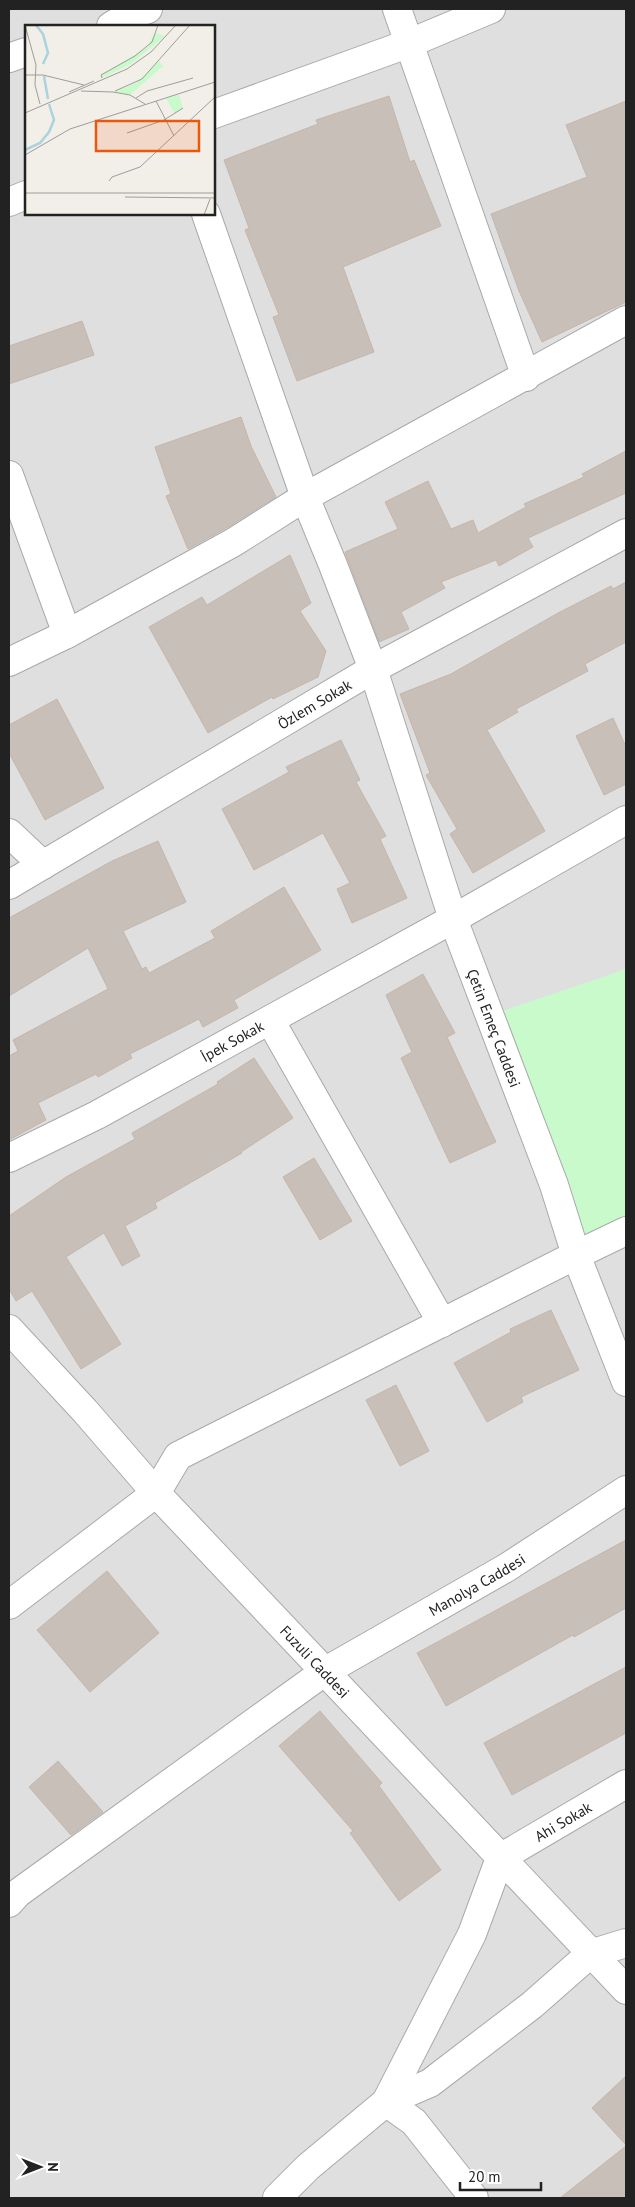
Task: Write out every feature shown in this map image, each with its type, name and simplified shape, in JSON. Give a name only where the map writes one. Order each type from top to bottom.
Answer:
[{"type":"street","points":[[397,9],[526,377]]},
{"type":"street","points":[[215,114],[410,43],[491,9]]},
{"type":"street","points":[[9,58],[25,52]]},
{"type":"street","points":[[9,202],[25,194]]},
{"type":"street","name":"Çetin Emeç Caddesi","points":[[206,215],[305,497],[334,565],[373,669],[453,919],[554,1185],[576,1255],[626,1382]]},
{"type":"street","points":[[9,662],[67,634],[234,542],[305,497],[526,377],[626,320]]},
{"type":"street","points":[[9,475],[67,634]]},
{"type":"street","name":"Özlem Sokak","points":[[9,885],[373,669],[626,533]]},
{"type":"street","name":"İpek Sokak","points":[[9,1158],[97,1115],[453,919],[626,820]]},
{"type":"street","points":[[9,833],[43,865]]},
{"type":"street","points":[[270,1020],[442,1323]]},
{"type":"street","points":[[9,1605],[156,1493],[178,1456],[626,1231]]},
{"type":"street","name":"Fuzuli Caddesi","points":[[9,1329],[85,1411],[156,1493],[626,1990]]},
{"type":"street","name":"Manolya Caddesi","points":[[12,1893],[324,1672],[506,1568],[626,1490]]},
{"type":"street","name":"Ahi Sokak","points":[[500,1858],[626,1784]]},
{"type":"street","points":[[386,2102],[472,1934],[500,1858]]},
{"type":"street","points":[[277,2198],[308,2167],[386,2102],[430,2083],[532,2006],[590,1954],[626,1943]]},
{"type":"street","points":[[386,2102],[414,2122],[474,2198]]},
{"type":"shaded area","points":[[9,9],[626,9],[626,2198],[9,2198]]},
{"type":"green space","points":[[626,969],[626,1231],[576,1255],[490,1015]]},
{"type":"building","points":[[389,96],[410,162],[414,160],[441,226],[343,267],[374,352],[297,381],[273,317],[279,315],[245,230],[249,228],[224,160],[318,124],[316,120]]},
{"type":"building","points":[[626,101],[626,302],[542,342],[519,291],[491,214],[587,177],[566,125]]},
{"type":"building","points":[[82,321],[94,355],[9,384],[9,346]]},
{"type":"building","points":[[241,417],[251,446],[276,497],[188,549],[166,496],[171,494],[155,447]]},
{"type":"building","points":[[626,451],[626,493],[528,538],[533,547],[499,566],[496,560],[441,582],[445,588],[401,612],[409,629],[379,642],[345,552],[398,529],[385,502],[428,481],[451,529],[473,520],[478,533],[526,507],[524,504],[584,477],[582,474]]},
{"type":"building","points":[[290,555],[311,603],[300,611],[326,651],[318,677],[273,699],[272,697],[208,733],[149,627],[202,597],[207,605]]},
{"type":"building","points":[[626,582],[626,642],[585,664],[588,671],[516,709],[518,712],[487,730],[545,831],[473,873],[450,834],[457,829],[426,775],[430,773],[400,694],[451,674],[558,613],[611,586],[613,589]]},
{"type":"building","points":[[57,699],[104,788],[45,820],[9,753],[9,725]]},
{"type":"building","points":[[613,718],[626,747],[626,784],[604,795],[576,736]]},
{"type":"building","points":[[341,740],[360,780],[356,782],[386,836],[380,839],[407,898],[352,923],[337,889],[350,883],[323,833],[254,870],[222,809],[289,772],[286,767]]},
{"type":"building","points":[[158,841],[186,902],[123,931],[142,969],[146,967],[149,973],[215,938],[211,931],[284,887],[321,950],[234,1000],[238,1008],[203,1027],[199,1019],[130,1054],[132,1058],[98,1077],[96,1074],[38,1103],[46,1120],[9,1140],[9,1056],[18,1051],[13,1040],[108,989],[88,948],[9,996],[9,918],[112,861]]},
{"type":"building","points":[[423,974],[455,1033],[447,1037],[496,1142],[450,1163],[401,1058],[412,1052],[386,995]]},
{"type":"building","points":[[254,1058],[293,1118],[242,1153],[155,1203],[157,1208],[125,1226],[140,1256],[122,1266],[104,1233],[66,1257],[121,1344],[81,1369],[32,1291],[16,1301],[9,1289],[9,1216],[66,1177],[135,1139],[132,1133],[218,1084],[217,1082]]},
{"type":"building","points":[[314,1158],[352,1221],[320,1240],[283,1177]]},
{"type":"building","points":[[551,1310],[579,1370],[521,1397],[523,1402],[487,1422],[454,1363],[511,1332],[510,1329]]},
{"type":"building","points":[[396,1385],[429,1451],[400,1466],[366,1400]]},
{"type":"building","points":[[626,1540],[626,1608],[574,1637],[573,1635],[446,1706],[417,1653]]},
{"type":"building","points":[[107,1571],[159,1633],[90,1692],[37,1630]]},
{"type":"building","points":[[626,1667],[626,1733],[512,1795],[484,1743]]},
{"type":"building","points":[[320,1711],[382,1783],[379,1786],[441,1870],[399,1901],[350,1833],[353,1831],[279,1746]]},
{"type":"building","points":[[58,1761],[103,1812],[71,1835],[29,1787]]},
{"type":"building","points":[[626,2076],[626,2145],[592,2108]]},
{"type":"building","points":[[626,2146],[626,2198],[560,2198],[607,2161]]}]
